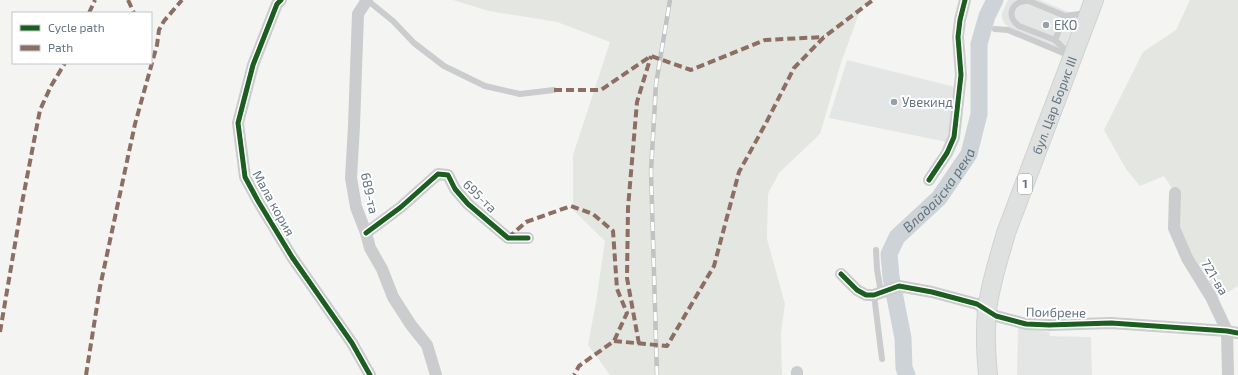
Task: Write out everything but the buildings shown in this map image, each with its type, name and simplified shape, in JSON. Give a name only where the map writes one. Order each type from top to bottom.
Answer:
[{"type":"main road","name":"бул. Цар Борис III","points":[[988,375],[986,354],[988,310],[995,271],[1006,233],[1092,6]]},
{"type":"street","name":"Мала кория","points":[[281,0],[277,4],[254,65],[238,123],[245,177],[292,257],[352,343],[370,375]]},
{"type":"street","name":"689-та","points":[[367,0],[358,14],[351,178],[356,207],[370,248],[382,269],[394,296],[411,325],[427,345],[436,375]]},
{"type":"street","points":[[929,180],[947,153],[954,137],[961,75],[958,37],[965,0]]},
{"type":"street","name":"695-та","points":[[366,233],[400,207],[438,174],[448,175],[455,190],[468,204],[508,238],[528,238]]},
{"type":"street","name":"721-ва","points":[[1175,193],[1174,228],[1187,258],[1233,332],[1228,375]]},
{"type":"street","points":[[841,274],[857,290],[866,294],[878,294]]},
{"type":"street","name":"Поибрене","points":[[878,294],[899,286],[932,292],[977,304],[996,316],[1026,324],[1050,325],[1110,323],[1233,332]]},
{"type":"lane","points":[[367,0],[393,20],[414,43],[444,66],[485,86],[520,94],[554,90]]},
{"type":"lane","points":[[1073,57],[1055,40],[1019,26],[1012,20],[1011,11],[1016,3],[1024,0],[1064,16],[1092,6]]},
{"type":"lane","points":[[1055,40],[1064,16]]},
{"type":"lane","points":[[995,29],[1008,30],[1073,57]]},
{"type":"lane","points":[[876,250],[882,359]]},
{"type":"shaded area","points":[[453,0],[870,0],[861,8],[841,63],[820,134],[779,173],[768,194],[767,239],[785,304],[781,333],[782,375],[610,375],[588,345],[605,241],[573,210],[573,155],[610,42],[557,22],[489,11]]},
{"type":"shaded area","points":[[1008,0],[1040,0],[1078,16],[1064,51],[1008,27],[1004,23],[1002,13]]},
{"type":"shaded area","points":[[1190,0],[1238,0],[1238,286],[1219,298],[1211,297],[1174,228],[1175,193],[1164,176],[1140,186],[1126,169],[1104,130],[1143,52],[1176,30]]},
{"type":"shaded area","name":"Увекинд","points":[[847,60],[955,87],[947,142],[829,118]]},
{"type":"shaded area","points":[[1018,328],[1049,332],[1050,336],[1091,337],[1092,375],[1017,375]]},
{"type":"waterway","name":"Владайска река","points":[[907,375],[904,368],[903,338],[891,277],[889,254],[897,237],[939,198],[969,154],[979,114],[979,44],[987,16],[995,0]]},
{"type":"railway","points":[[657,375],[651,171],[656,84],[670,0]]},
{"type":"marked path","points":[[89,12],[95,0]]},
{"type":"marked path","points":[[128,0],[134,12]]},
{"type":"marked path","points":[[152,63],[159,30],[164,21],[182,0]]},
{"type":"marked path","points":[[614,341],[667,346],[714,266],[739,172],[794,68],[824,37],[873,0]]},
{"type":"marked path","points":[[554,90],[601,90],[651,56],[691,70],[765,40],[824,37]]},
{"type":"marked path","points":[[639,344],[627,278],[628,208],[637,102],[651,56]]},
{"type":"marked path","points":[[0,332],[22,203],[40,110],[51,86],[64,64]]},
{"type":"marked path","points":[[86,375],[100,287],[135,124],[152,64]]},
{"type":"marked path","points":[[508,238],[526,222],[571,206],[593,214],[613,231],[617,289],[627,313],[614,341],[579,366],[574,375]]},
{"type":"cycle path","points":[[281,0],[277,4],[253,65],[238,123],[245,177],[292,257],[352,343],[370,375]]},
{"type":"cycle path","points":[[929,180],[947,153],[954,137],[961,75],[958,37],[965,0]]},
{"type":"cycle path","points":[[366,233],[401,207],[438,174],[448,175],[455,189],[468,204],[508,238],[528,238]]},
{"type":"cycle path","points":[[841,274],[857,290],[866,295],[874,295],[899,286],[932,292],[977,304],[996,316],[1026,324],[1049,325],[1111,323],[1238,333]]},
{"type":"place","name":"EKO","points":[[1046,25]]},
{"type":"place","name":"Увекинд","points":[[894,102]]}]
